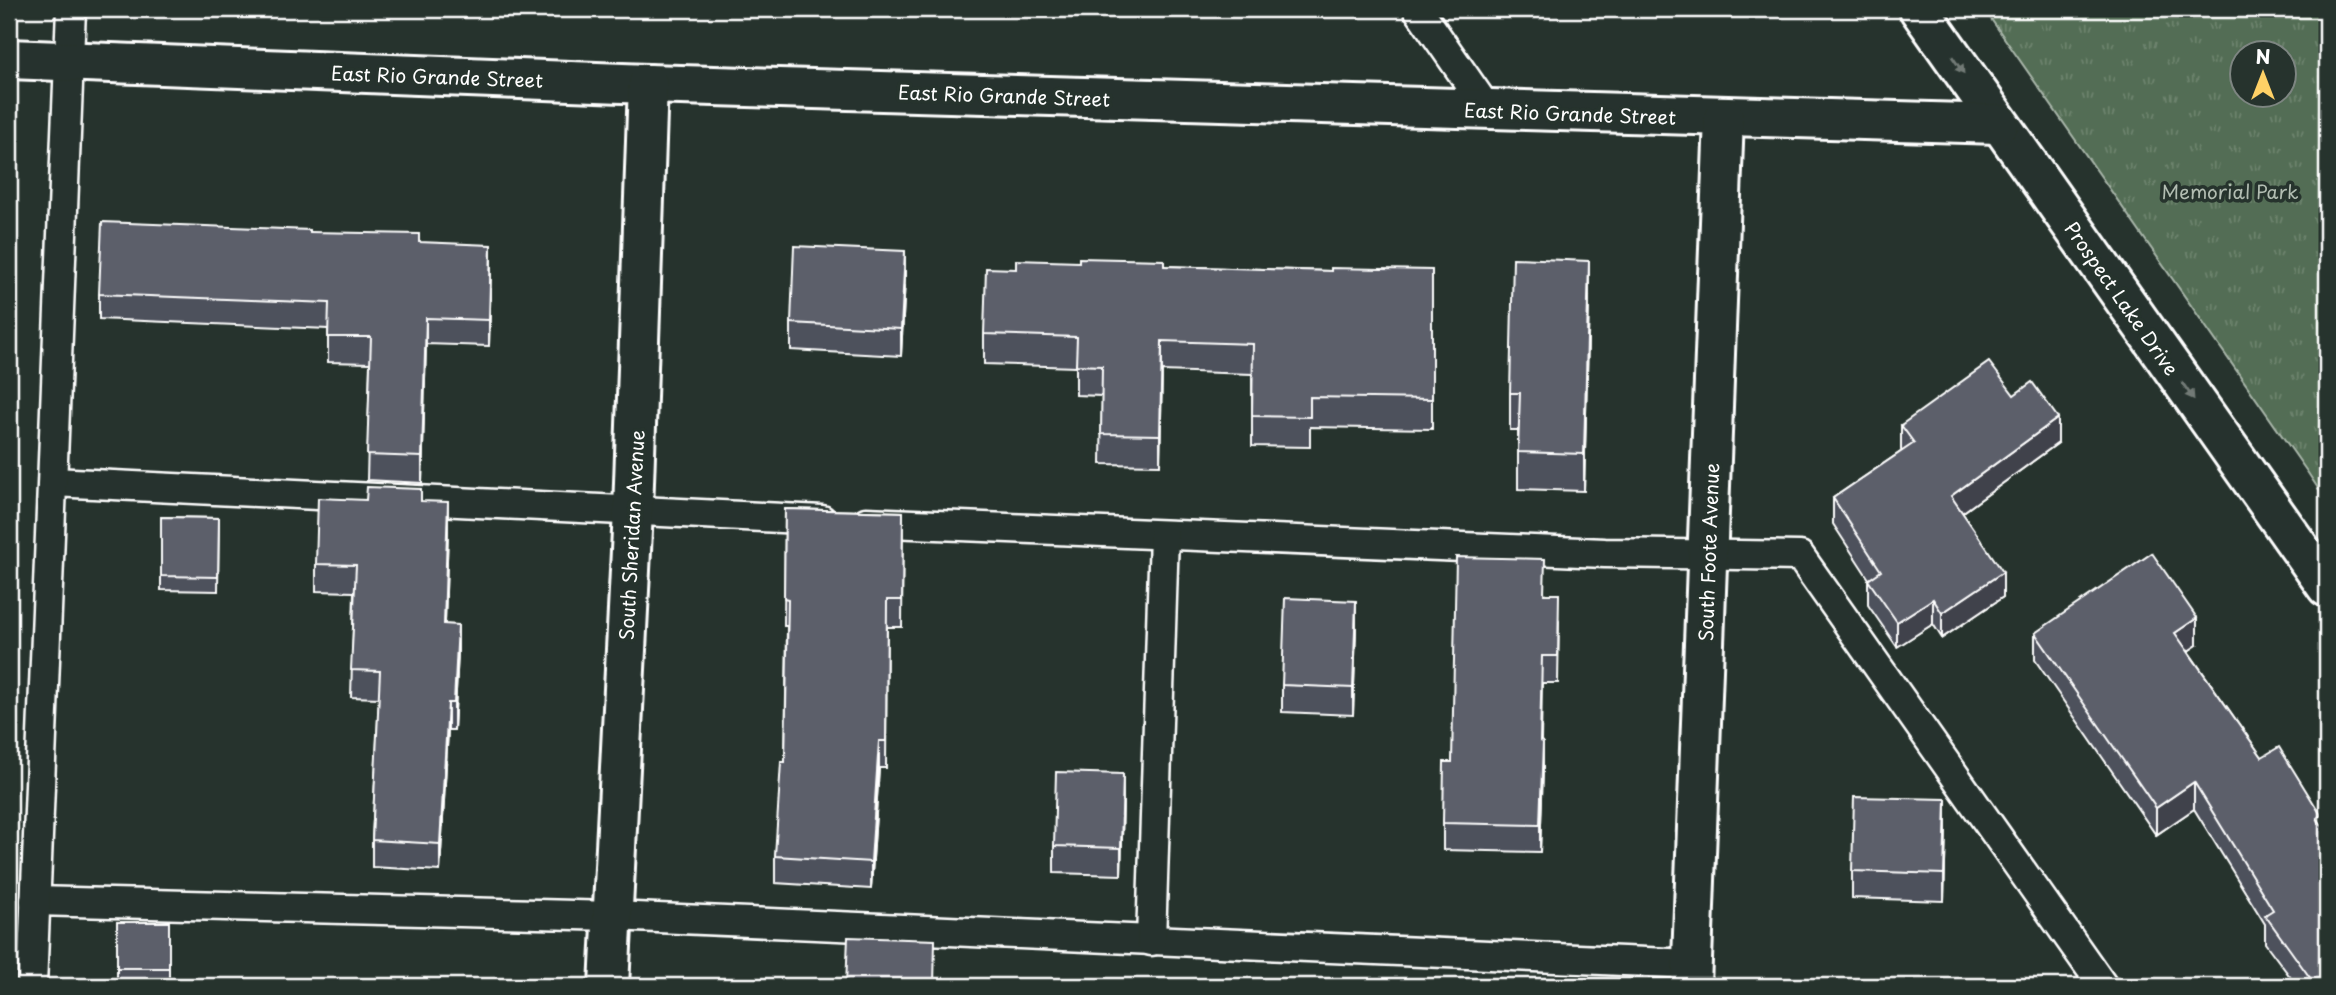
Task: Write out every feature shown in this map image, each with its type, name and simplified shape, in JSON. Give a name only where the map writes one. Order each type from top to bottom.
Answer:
[{"type":"street","name":"Prospect Lake Drive","points":[[1919,9],[2327,587]]},
{"type":"street","name":"East Rio Grande Street","points":[[9,59],[648,85],[1999,124]]},
{"type":"street","name":"South Sheridan Avenue","points":[[610,986],[633,511],[648,85]]},
{"type":"street","name":"South Foote Avenue","points":[[1692,975],[1724,117]]},
{"type":"lane","points":[[32,986],[71,9]]},
{"type":"lane","points":[[1418,9],[1488,110]]},
{"type":"lane","points":[[52,482],[1164,535],[1708,556],[1800,556],[2103,986]]},
{"type":"lane","points":[[1151,941],[1164,535]]},
{"type":"lane","points":[[35,901],[612,916],[1151,941],[1692,975]]},
{"type":"green space","name":"Memorial Park","points":[[1984,9],[2327,9],[2327,502],[2308,473]]},
{"type":"building","points":[[102,222],[310,232],[419,234],[419,242],[491,245],[489,320],[426,318],[422,457],[367,455],[371,337],[328,337],[329,303],[99,294]]},
{"type":"building","points":[[794,246],[905,251],[901,329],[791,323]]},
{"type":"building","points":[[1079,258],[1164,260],[1164,266],[1331,271],[1331,268],[1432,270],[1432,399],[1310,397],[1310,417],[1252,416],[1253,344],[1162,341],[1160,435],[1101,434],[1102,366],[1076,365],[1077,337],[984,334],[986,268],[1016,269],[1016,260],[1079,262]]},
{"type":"building","points":[[1513,258],[1589,261],[1584,454],[1518,452],[1520,393],[1510,393]]},
{"type":"building","points":[[1989,362],[2014,395],[2032,382],[2058,418],[1951,496],[2003,572],[1942,613],[1933,599],[1897,622],[1868,580],[1881,571],[1833,498],[1914,443],[1901,425]]},
{"type":"building","points":[[367,487],[421,489],[421,501],[448,502],[444,624],[458,625],[454,703],[448,703],[440,844],[372,840],[380,671],[351,670],[356,565],[316,564],[318,498],[366,500]]},
{"type":"building","points":[[785,509],[903,512],[902,600],[887,600],[886,741],[879,741],[871,862],[775,856],[781,762],[785,762],[788,599],[784,598]]},
{"type":"building","points":[[161,517],[219,518],[218,577],[161,576]]},
{"type":"building","points":[[2152,553],[2197,618],[2175,633],[2262,757],[2279,747],[2321,815],[2317,818],[2327,833],[2327,986],[2316,986],[2265,915],[2273,910],[2194,782],[2156,808],[2035,633]]},
{"type":"building","points":[[1456,557],[1545,559],[1544,594],[1559,594],[1558,656],[1542,656],[1540,825],[1443,823],[1444,762],[1452,762]]},
{"type":"building","points":[[1285,598],[1356,601],[1353,688],[1282,685]]},
{"type":"building","points":[[1056,772],[1123,774],[1121,848],[1054,846]]},
{"type":"building","points":[[1854,797],[1946,799],[1944,874],[1852,871]]},
{"type":"building","points":[[117,922],[169,922],[169,968],[117,968]]},
{"type":"building","points":[[848,937],[935,940],[934,986],[846,986]]}]
